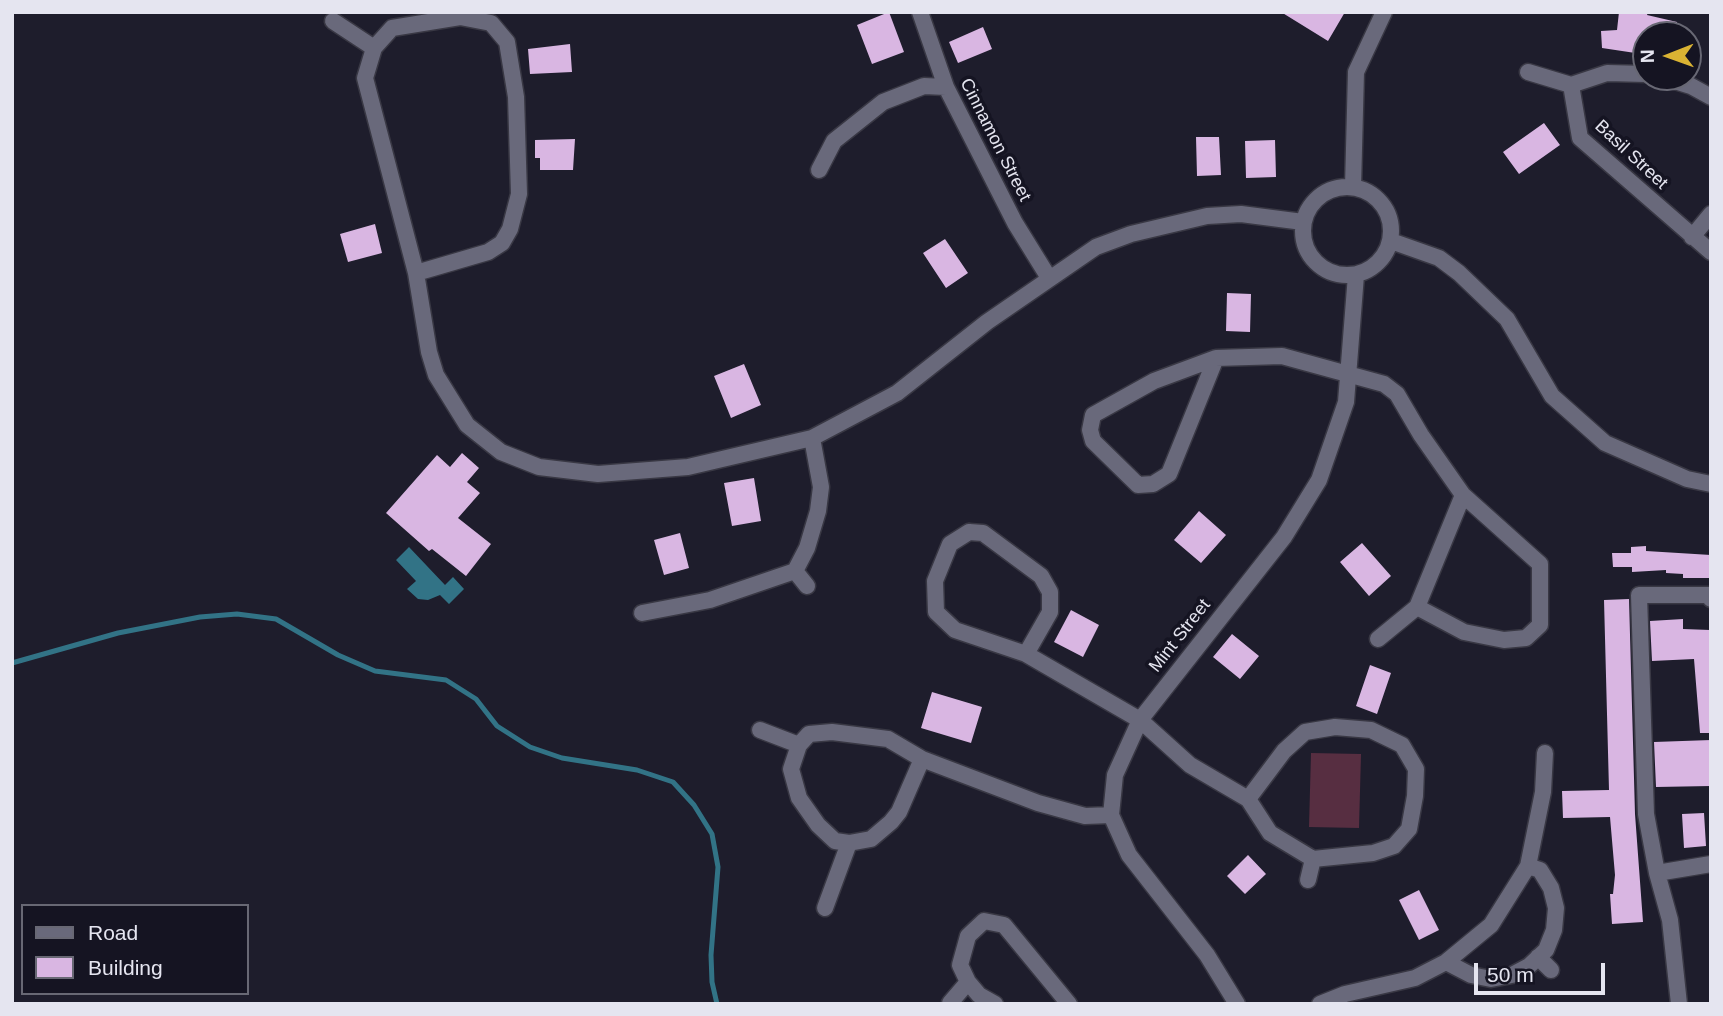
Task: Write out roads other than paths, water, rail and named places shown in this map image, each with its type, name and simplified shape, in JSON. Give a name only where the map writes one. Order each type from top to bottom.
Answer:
[{"type":"street","name":"Cinnamon Street","points":[[920,12],[946,87],[1015,223],[1049,278]]},
{"type":"street","points":[[1353,187],[1356,72],[1384,12]]},
{"type":"street","points":[[416,273],[488,252],[502,243],[510,229],[519,194],[516,97],[507,42],[491,23],[460,17],[392,28],[374,48],[365,78],[416,273],[429,352],[436,374],[467,425],[501,452],[539,467],[598,474],[688,467],[812,438],[897,393],[987,321],[1096,247],[1131,234],[1207,216],[1241,214],[1303,222]]},
{"type":"street","points":[[333,21],[374,48]]},
{"type":"street","points":[[1528,72],[1571,85],[1607,74],[1632,74]]},
{"type":"street","name":"Basil Street","points":[[1571,85],[1580,138],[1711,252]]},
{"type":"street","points":[[819,170],[834,141],[883,102],[924,86],[946,87]]},
{"type":"street","points":[[1353,187],[1375,196],[1384,206],[1390,217],[1391,242],[1378,263],[1356,275],[1328,272],[1316,263],[1307,251],[1303,222],[1316,199],[1327,191],[1353,187]]},
{"type":"street","points":[[1692,236],[1711,214]]},
{"type":"street","points":[[1391,242],[1438,258],[1459,273],[1507,319],[1552,396],[1605,443],[1687,479],[1711,484]]},
{"type":"street","name":"Mint Street","points":[[1237,1004],[1207,955],[1129,855],[1111,815],[1115,775],[1140,720],[1284,537],[1308,499],[1335,439],[1350,377],[1356,275]]},
{"type":"street","points":[[1216,358],[1169,474],[1153,484],[1138,485],[1083,429],[1093,415],[1154,381],[1216,358],[1282,356],[1350,377],[1384,384],[1397,394],[1420,435],[1463,495],[1540,564],[1540,625],[1526,638],[1504,640],[1464,632],[1417,607]]},
{"type":"street","points":[[642,613],[710,600],[795,571],[807,548],[818,511],[821,487],[812,438]]},
{"type":"street","points":[[1378,639],[1417,607],[1463,495]]},
{"type":"street","points":[[967,515],[969,532]]},
{"type":"street","points":[[1026,654],[1050,612],[1050,592],[1041,576],[983,533],[969,532],[950,544],[935,581],[936,612],[955,630],[1026,654],[1140,720],[1190,765],[1248,799],[1270,833],[1313,859],[1373,853],[1394,846],[1409,829],[1416,769],[1402,745],[1371,730],[1335,727],[1305,732],[1284,751],[1248,799]]},
{"type":"street","points":[[795,571],[807,586]]},
{"type":"street","points":[[1679,1004],[1670,920],[1657,873],[1646,814],[1639,595],[1710,595],[1711,599]]},
{"type":"street","points":[[760,730],[799,746]]},
{"type":"street","points":[[922,759],[904,802],[891,822],[871,839],[849,843],[835,841],[818,825],[799,799],[791,769],[799,746],[809,734],[832,732],[888,738],[922,759],[1038,803],[1085,816],[1111,815]]},
{"type":"street","points":[[1320,1004],[1345,994],[1415,978],[1446,962],[1491,925],[1528,866],[1543,792],[1545,753]]},
{"type":"street","points":[[825,908],[849,843]]},
{"type":"street","points":[[1308,880],[1313,859]]},
{"type":"street","points":[[1657,873],[1711,864]]},
{"type":"street","points":[[1446,962],[1471,975],[1491,979],[1512,975],[1538,957],[1555,930],[1556,908],[1551,888],[1540,870],[1528,866]]},
{"type":"street","points":[[995,1004],[979,995],[968,982],[960,965],[968,936],[984,922],[1004,925],[1069,1004]]},
{"type":"street","points":[[1538,957],[1551,970]]},
{"type":"street","points":[[950,1003],[968,982]]},
{"type":"water","points":[[409,547],[445,585],[453,577],[464,589],[449,604],[440,595],[428,600],[418,599],[407,589],[416,581],[396,560]]},
{"type":"waterway","points":[[12,663],[118,633],[200,617],[237,614],[276,619],[338,655],[375,671],[446,680],[476,699],[497,726],[530,747],[562,758],[637,770],[673,782],[694,805],[712,834],[718,867],[711,955],[712,982],[717,1004]]}]
